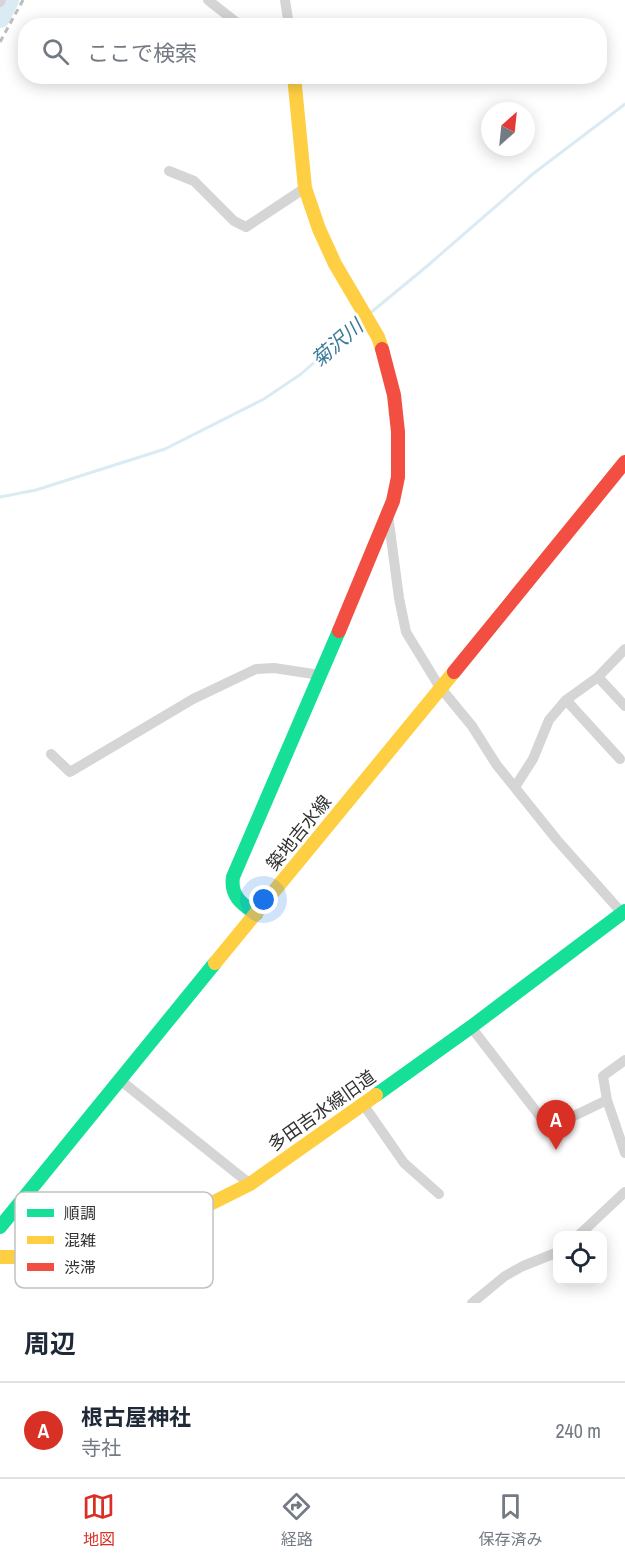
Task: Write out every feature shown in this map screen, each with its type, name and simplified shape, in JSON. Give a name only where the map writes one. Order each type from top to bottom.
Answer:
[{"type":"street","points":[[208,0],[231,18]]},
{"type":"street","points":[[287,2],[288,18]]},
{"type":"street","points":[[255,914],[237,900],[231,886],[233,877],[388,514],[398,477],[399,451],[394,395],[388,368],[378,337],[335,264],[319,229],[305,188],[295,84]]},
{"type":"street","points":[[169,171],[194,181],[234,221],[246,227],[305,188]]},
{"type":"street","name":"築地吉水線","points":[[29,1192],[625,462]]},
{"type":"street","points":[[388,514],[406,632],[441,688],[472,726],[496,764],[556,840],[624,912]]},
{"type":"street","points":[[515,787],[533,759],[549,720],[566,700],[598,677],[625,649]]},
{"type":"street","points":[[51,754],[70,772],[193,699],[256,669],[274,668],[320,675]]},
{"type":"street","points":[[598,677],[625,706]]},
{"type":"street","points":[[566,700],[620,759]]},
{"type":"street","name":"多田吉水線旧道","points":[[213,1202],[250,1184],[471,1027],[624,912]]},
{"type":"street","points":[[471,1027],[549,1128],[607,1100]]},
{"type":"street","points":[[625,1060],[603,1076],[607,1100],[625,1153]]},
{"type":"street","points":[[120,1080],[250,1184]]},
{"type":"street","points":[[363,1104],[404,1163],[439,1194]]},
{"type":"street","points":[[583,1231],[625,1192]]},
{"type":"street","name":"築地吉水線","points":[[0,1227],[15,1209]]},
{"type":"street","points":[[472,1303],[505,1276],[553,1254]]},
{"type":"street","name":"多田吉水線旧道","points":[[0,1257],[15,1256]]},
{"type":"waterway","name":"菊沢川","points":[[0,18],[9,0]]},
{"type":"waterway","name":"菊沢川","points":[[369,314],[534,173],[625,104]]},
{"type":"waterway","name":"菊沢川","points":[[0,497],[36,490],[165,449],[264,399],[301,374],[362,320]]},
{"type":"railway","points":[[0,42],[23,0]]},
{"type":"traffic: fast","points":[[256,914],[235,894],[233,877],[339,631]]},
{"type":"traffic: fast","points":[[376,1095],[625,911]]},
{"type":"traffic: fast","points":[[29,1192],[215,963]]},
{"type":"traffic: fast","points":[[0,1227],[15,1209]]},
{"type":"traffic: slow","points":[[295,84],[305,188],[319,229],[335,264],[378,337],[382,349]]},
{"type":"traffic: slow","points":[[215,963],[454,672]]},
{"type":"traffic: slow","points":[[213,1202],[250,1184],[376,1095]]},
{"type":"traffic: slow","points":[[0,1257],[15,1257]]},
{"type":"traffic: jam","points":[[339,631],[393,501],[398,477],[398,432],[394,395],[382,349]]},
{"type":"traffic: jam","points":[[454,672],[625,462]]},
{"type":"place","name":"根古屋神社","points":[[556,1150]]}]
